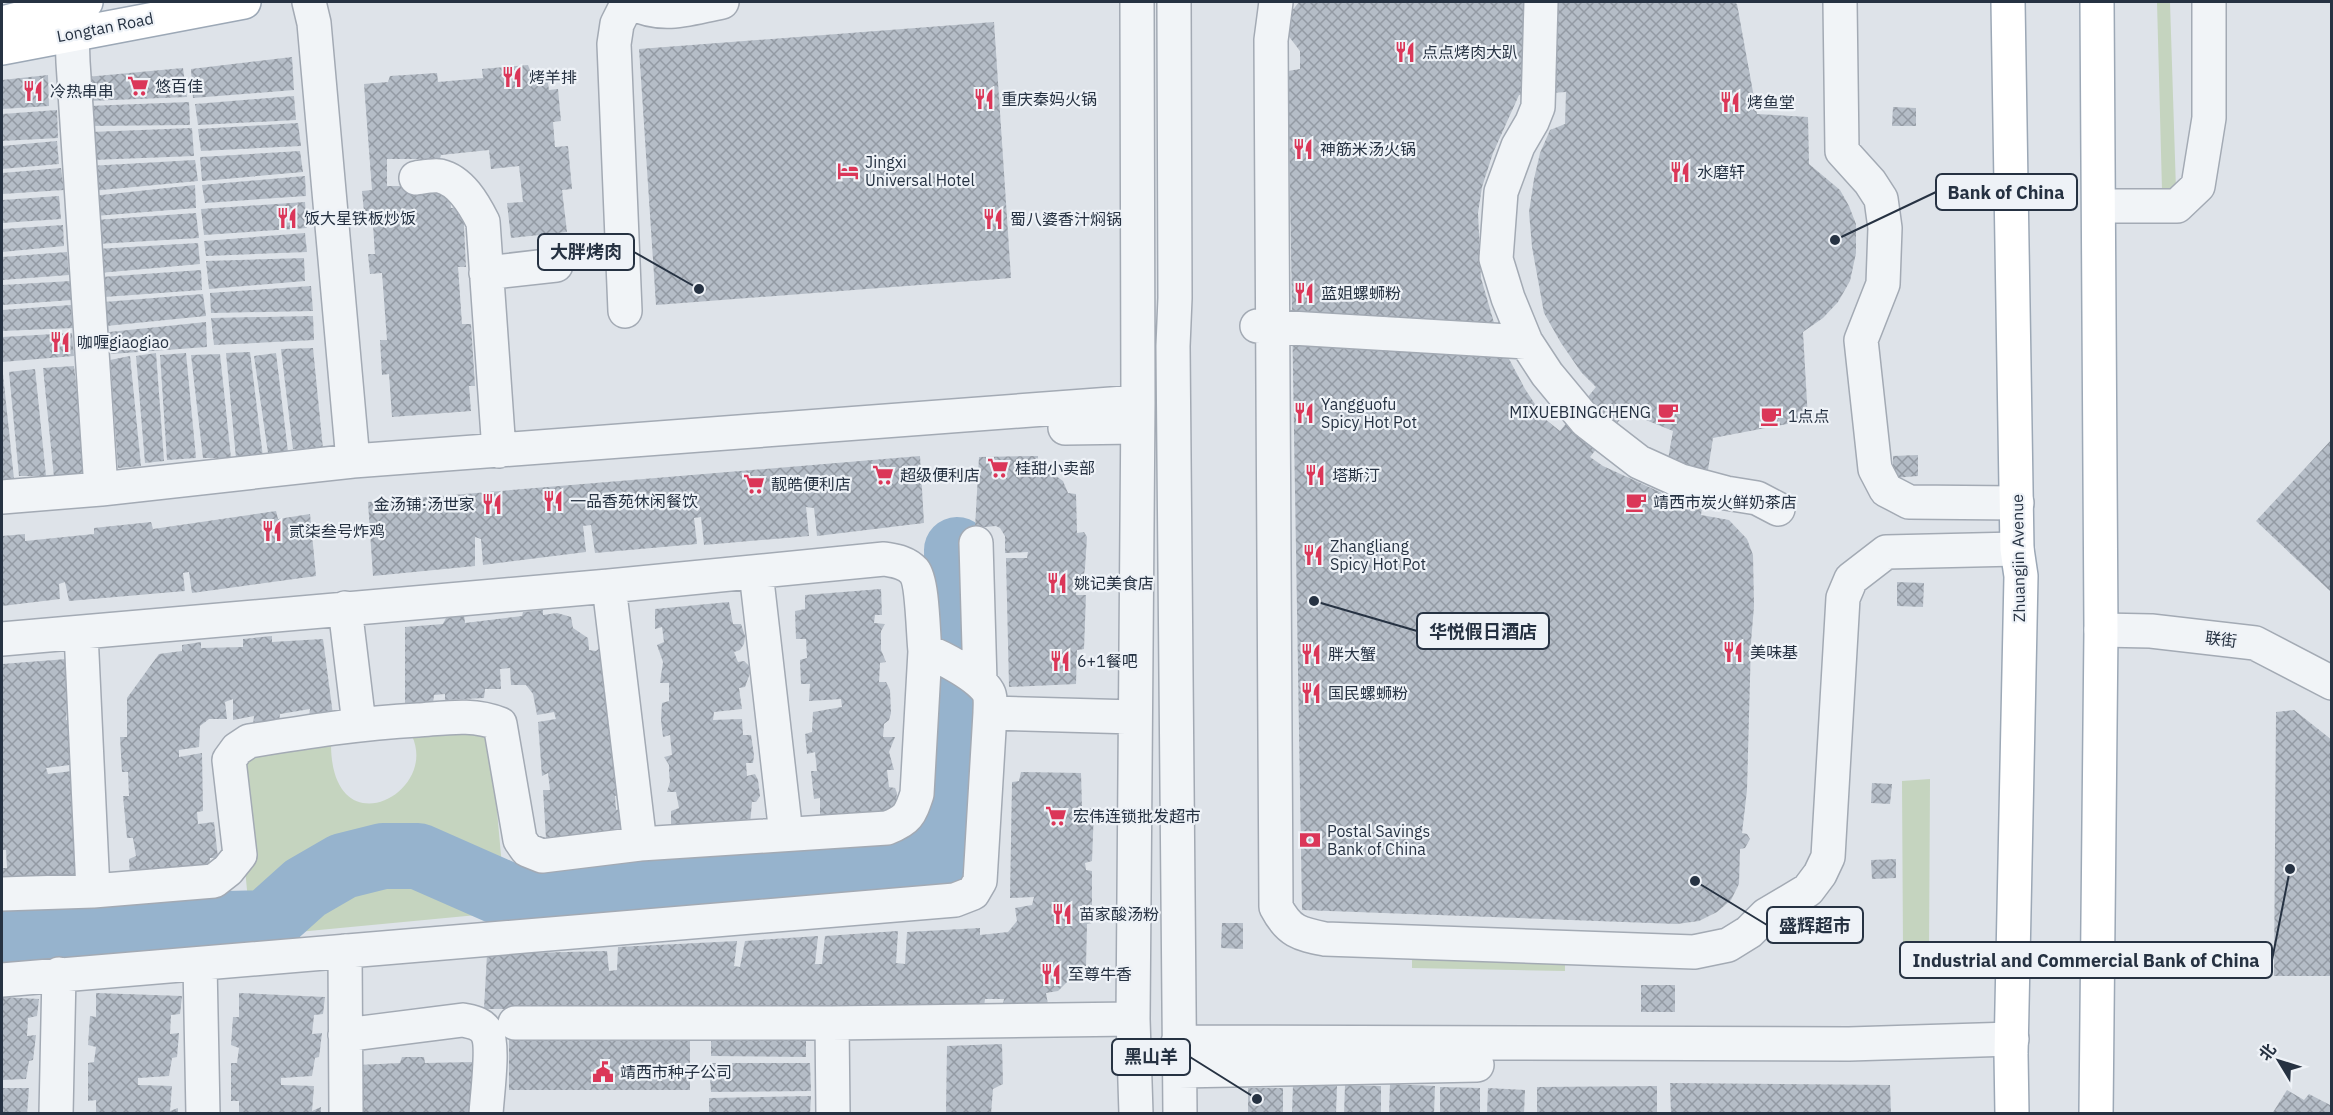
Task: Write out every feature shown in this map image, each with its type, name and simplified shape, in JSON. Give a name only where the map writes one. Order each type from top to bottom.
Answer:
[{"type":"main road","name":"Longtan Road","points":[[2,23],[86,2]]},
{"type":"main road","name":"Longtan Road","points":[[2,48],[244,2]]},
{"type":"main road","name":"Zhuangjin Avenue","points":[[2008,2],[2018,549],[2021,576],[2012,1113]]},
{"type":"main road","points":[[2096,1113],[2101,630],[2097,2]]},
{"type":"street","points":[[309,2],[315,35],[353,461]]},
{"type":"street","points":[[625,311],[614,44],[617,24],[629,2],[644,9],[668,13],[722,2]]},
{"type":"street","points":[[1136,1113],[1133,1019],[1138,415],[1137,2]]},
{"type":"street","points":[[1174,2],[1175,298],[1173,346],[1180,1113]]},
{"type":"street","points":[[1276,2],[1271,40],[1265,326],[1276,907],[1284,924],[1300,934],[1325,939],[1694,952],[1728,945],[1749,932],[1766,915],[1808,890],[1821,874],[1828,857],[1843,598],[1851,579],[1886,552],[2018,549]]},
{"type":"street","points":[[1541,2],[1538,107],[1518,146],[1502,192],[1496,259],[1508,298],[1526,342],[1546,374],[1586,421],[1639,462],[1681,481],[1726,493],[1757,498],[1778,509]]},
{"type":"street","points":[[1840,2],[1842,151],[1870,182],[1881,199],[1885,228],[1883,284],[1862,340],[1875,469],[1886,490],[1909,502],[2017,503]]},
{"type":"street","points":[[2099,206],[2177,206],[2198,186],[2209,118],[2210,2]]},
{"type":"street","points":[[72,33],[101,489]]},
{"type":"street","points":[[416,178],[440,176],[456,185],[474,202],[483,222],[499,451]]},
{"type":"street","points":[[486,273],[556,265]]},
{"type":"street","points":[[1265,326],[1526,342]]},
{"type":"street","points":[[2,497],[101,489],[353,461],[1138,415]]},
{"type":"street","points":[[2,511],[523,465],[1035,429],[1138,415]]},
{"type":"street","points":[[976,543],[980,682]]},
{"type":"street","points":[[2,639],[609,586],[884,559],[902,562],[915,572],[932,653],[917,794],[911,811],[903,822],[887,828],[640,844],[542,855],[527,850],[520,840],[500,724],[472,716],[359,724],[249,741],[237,749],[229,760],[240,855],[228,870],[214,881],[93,891],[2,894]]},
{"type":"street","points":[[756,572],[786,834]]},
{"type":"street","points":[[609,586],[640,844]]},
{"type":"street","points":[[345,608],[359,724]]},
{"type":"street","name":"联街","points":[[2101,630],[2151,631],[2255,643],[2331,683]]},
{"type":"street","points":[[81,633],[93,891]]},
{"type":"street","points":[[2,980],[955,900],[973,893],[980,881],[990,713],[989,693],[980,682],[932,653]]},
{"type":"street","points":[[990,713],[1136,717]]},
{"type":"street","points":[[345,951],[346,1113]]},
{"type":"street","points":[[200,964],[203,1113]]},
{"type":"street","points":[[56,1113],[59,974]]},
{"type":"street","points":[[515,1023],[832,1023],[1133,1019]]},
{"type":"street","points":[[345,1035],[463,1020],[477,1023],[487,1033],[490,1046],[486,1113]]},
{"type":"street","points":[[832,1023],[833,1113]]},
{"type":"street","points":[[1179,1056],[1849,1044],[2012,1046]]},
{"type":"green space","points":[[2157,2],[2170,2],[2176,190],[2162,190]]},
{"type":"green space","points":[[473,728],[490,734],[503,877],[428,844],[390,839],[345,848],[326,858],[280,891],[262,909],[249,911],[235,764],[241,754],[331,745],[336,777],[348,796],[364,803],[382,801],[398,792],[411,777],[416,757],[412,736]]},
{"type":"green space","points":[[1930,779],[1929,950],[1903,950],[1902,781]]},
{"type":"green space","points":[[382,869],[415,873],[444,884],[498,913],[277,934],[322,895],[352,876]]},
{"type":"green space","points":[[1412,952],[1565,954],[1565,971],[1412,968]]},
{"type":"building","points":[[1299,2],[1733,2],[1737,4],[1757,114],[1808,117],[1809,164],[1840,190],[1849,206],[1856,224],[1856,253],[1850,281],[1838,302],[1823,318],[1803,332],[1808,420],[1713,438],[1701,515],[1729,520],[1747,539],[1753,555],[1754,606],[1747,790],[1742,833],[1747,834],[1750,839],[1745,848],[1740,849],[1739,884],[1731,900],[1717,912],[1699,921],[1677,924],[1302,910],[1288,71],[1300,69],[1300,51],[1287,34],[1287,17]],"holes":[[[1566,92],[1565,124],[1550,130],[1540,153],[1534,179],[1529,212],[1532,247],[1544,313],[1581,372],[1596,387],[1560,431],[1545,419],[1525,389],[1499,340],[1481,278],[1478,213],[1482,187],[1493,153],[1519,95]],[[1626,412],[1673,431],[1662,493],[1603,466],[1590,457]]]},
{"type":"building","points":[[994,22],[1011,278],[656,305],[639,49]]},
{"type":"building","points":[[292,57],[294,90],[193,98],[191,69]]},
{"type":"building","points":[[528,65],[531,73],[552,71],[553,81],[548,83],[549,90],[558,89],[561,121],[553,122],[555,147],[568,146],[572,189],[562,190],[567,232],[511,238],[507,203],[523,202],[519,166],[491,169],[489,150],[441,155],[440,159],[387,159],[387,186],[402,186],[405,192],[450,189],[451,208],[463,207],[466,267],[458,267],[462,324],[471,324],[475,386],[469,386],[471,411],[392,417],[389,374],[382,375],[380,340],[387,340],[382,273],[370,274],[368,254],[375,254],[372,211],[364,212],[362,191],[372,190],[364,84],[388,82],[390,76],[437,73],[438,82],[483,78],[482,69]]},
{"type":"building","points":[[183,68],[187,97],[88,101],[86,77]]},
{"type":"building","points":[[48,75],[49,106],[2,109],[2,80]]},
{"type":"building","points":[[294,96],[296,120],[198,125],[195,104]]},
{"type":"building","points":[[189,102],[190,125],[88,126],[88,106]]},
{"type":"building","points":[[1893,107],[1916,108],[1916,126],[1892,126]]},
{"type":"building","points":[[57,110],[58,138],[2,141],[2,114]]},
{"type":"building","points":[[298,123],[301,146],[201,151],[198,129]]},
{"type":"building","points":[[192,128],[194,156],[92,160],[91,132]]},
{"type":"building","points":[[57,141],[59,164],[2,169],[2,146]]},
{"type":"building","points":[[300,151],[303,172],[202,181],[200,157]]},
{"type":"building","points":[[195,160],[198,181],[91,191],[89,166]]},
{"type":"building","points":[[61,168],[64,190],[2,194],[2,173]]},
{"type":"building","points":[[305,176],[306,196],[205,203],[202,185]]},
{"type":"building","points":[[195,185],[196,208],[95,216],[92,196]]},
{"type":"building","points":[[59,196],[61,219],[2,223],[2,200]]},
{"type":"building","points":[[305,202],[307,228],[204,235],[201,209]]},
{"type":"building","points":[[196,213],[199,238],[97,244],[95,220]]},
{"type":"building","points":[[63,225],[64,246],[2,252],[2,229]]},
{"type":"building","points":[[305,233],[307,252],[206,256],[204,241]]},
{"type":"building","points":[[198,243],[200,264],[99,273],[96,249]]},
{"type":"building","points":[[67,252],[69,275],[2,280],[2,257]]},
{"type":"building","points":[[304,258],[305,281],[209,289],[206,261]]},
{"type":"building","points":[[201,270],[202,290],[104,297],[101,277]]},
{"type":"building","points":[[71,281],[72,300],[2,305],[2,285]]},
{"type":"building","points":[[311,286],[313,311],[211,313],[210,293]]},
{"type":"building","points":[[203,294],[206,316],[106,326],[104,302]]},
{"type":"building","points":[[71,305],[73,328],[2,331],[2,310]]},
{"type":"building","points":[[313,316],[314,340],[214,345],[211,318]]},
{"type":"building","points":[[206,322],[207,347],[111,354],[109,332]]},
{"type":"building","points":[[72,333],[74,356],[2,362],[2,337]]},
{"type":"building","points":[[313,348],[323,449],[293,449],[281,349]]},
{"type":"building","points":[[250,352],[263,457],[236,458],[226,353]]},
{"type":"building","points":[[156,353],[164,461],[145,463],[136,356]]},
{"type":"building","points":[[186,353],[196,458],[167,460],[160,355]]},
{"type":"building","points":[[276,353],[288,452],[268,453],[254,356]]},
{"type":"building","points":[[220,354],[231,458],[203,458],[191,355]]},
{"type":"building","points":[[130,356],[141,466],[118,468],[110,360]]},
{"type":"building","points":[[74,366],[87,478],[54,477],[43,368]]},
{"type":"building","points":[[35,369],[46,476],[19,476],[9,372]]},
{"type":"building","points":[[3,374],[14,479],[2,479]]},
{"type":"building","points":[[2332,439],[2332,589],[2330,591],[2256,521]]},
{"type":"building","points":[[1918,455],[1918,476],[1893,478],[1893,456]]},
{"type":"building","points":[[920,456],[924,523],[817,536],[814,508],[806,507],[809,536],[704,545],[701,517],[694,518],[697,544],[595,553],[591,525],[583,526],[586,552],[483,565],[481,539],[475,537],[475,566],[373,576],[368,502]]},
{"type":"building","points":[[1038,456],[1038,470],[1047,471],[1056,476],[1063,481],[1068,493],[1076,494],[1077,533],[1084,532],[1087,537],[1083,580],[1077,581],[1076,595],[1086,595],[1084,649],[1077,650],[1076,684],[1009,687],[1006,558],[1027,558],[1028,552],[1005,553],[1005,536],[996,526],[975,528],[979,457]]},
{"type":"building","points":[[276,511],[278,519],[310,514],[316,576],[192,593],[189,572],[183,573],[185,591],[69,601],[65,582],[59,584],[60,599],[2,606],[2,536],[25,534],[25,541],[94,534],[94,528],[151,522],[153,529]]},
{"type":"building","points":[[1897,582],[1924,583],[1923,607],[1897,606]]},
{"type":"building","points":[[881,589],[882,615],[875,615],[874,623],[885,624],[881,631],[881,650],[886,662],[880,663],[879,682],[886,682],[890,690],[891,713],[889,720],[884,724],[883,737],[895,737],[889,752],[894,770],[887,770],[889,787],[895,788],[897,793],[895,810],[820,817],[820,798],[814,799],[811,771],[817,771],[815,752],[807,754],[805,734],[812,732],[813,712],[842,707],[841,699],[809,701],[810,684],[801,684],[800,660],[807,658],[806,639],[796,639],[795,611],[805,609],[805,595]]},
{"type":"building","points":[[729,602],[733,624],[741,624],[745,636],[740,650],[734,652],[738,662],[744,661],[749,666],[750,673],[745,687],[739,688],[742,709],[714,712],[713,720],[742,719],[743,735],[751,735],[754,755],[753,763],[746,763],[747,776],[755,774],[760,796],[756,802],[752,802],[750,824],[671,831],[671,811],[679,808],[676,792],[667,792],[670,782],[669,765],[664,757],[672,755],[670,735],[663,737],[661,720],[662,703],[669,701],[669,683],[660,683],[663,662],[657,645],[664,642],[662,627],[655,629],[655,609]]},
{"type":"building","points":[[543,610],[543,615],[557,613],[571,617],[573,628],[588,638],[589,650],[596,651],[602,646],[604,688],[615,687],[612,750],[621,749],[623,793],[615,796],[616,810],[625,808],[625,831],[561,842],[561,837],[546,838],[543,790],[550,790],[548,773],[542,776],[538,722],[556,719],[554,712],[537,715],[533,694],[526,685],[511,685],[510,668],[500,669],[501,689],[485,689],[484,698],[445,700],[445,694],[434,695],[433,703],[405,704],[405,627],[443,624],[446,618],[464,615],[465,623],[522,616],[523,612]]},
{"type":"building","points":[[272,636],[272,642],[323,639],[333,715],[309,717],[310,709],[280,714],[279,722],[253,725],[254,716],[233,720],[233,699],[225,702],[227,719],[209,719],[200,726],[199,747],[179,750],[179,757],[202,753],[203,811],[197,812],[198,824],[214,822],[218,858],[210,858],[209,871],[130,877],[129,859],[136,856],[133,838],[127,838],[123,796],[129,796],[128,772],[122,772],[120,737],[127,737],[127,698],[159,654],[182,651],[182,645],[201,642],[201,648],[243,647],[243,639]]},
{"type":"building","points":[[67,659],[75,707],[67,708],[66,720],[76,719],[71,743],[70,765],[46,768],[48,774],[72,771],[77,859],[75,879],[2,886],[2,868],[7,868],[6,850],[2,850],[2,664]]},
{"type":"building","points":[[2294,710],[2332,740],[2332,976],[2274,976],[2276,712]]},
{"type":"building","points":[[1021,772],[1081,773],[1082,809],[1094,808],[1092,861],[1085,863],[1086,870],[1092,871],[1092,923],[1087,924],[1086,966],[1075,968],[1071,978],[1058,991],[1046,993],[1048,1004],[1002,1008],[1004,999],[985,999],[984,1007],[484,1009],[487,954],[607,951],[609,971],[617,970],[618,947],[737,941],[734,966],[740,967],[745,941],[818,936],[815,964],[822,964],[825,936],[898,931],[896,963],[905,964],[907,932],[980,928],[980,935],[1008,932],[1017,921],[1015,908],[1032,905],[1034,897],[1010,898],[1012,782],[1019,781]]},
{"type":"building","points":[[1872,783],[1892,784],[1890,804],[1871,803]]},
{"type":"building","points":[[1896,859],[1896,878],[1872,879],[1871,860]]},
{"type":"building","points":[[1222,923],[1243,923],[1243,949],[1221,948]]},
{"type":"building","points":[[1641,985],[1675,985],[1675,1012],[1641,1012]]},
{"type":"building","points":[[96,993],[182,996],[180,1014],[171,1015],[170,1034],[179,1033],[177,1057],[172,1058],[169,1076],[138,1078],[138,1085],[172,1086],[170,1111],[178,1108],[178,1114],[96,1114],[96,1100],[88,1101],[88,1063],[94,1062],[96,1047],[88,1045],[90,1016],[96,1017]]},
{"type":"building","points":[[239,993],[325,997],[323,1014],[314,1015],[312,1034],[322,1033],[319,1057],[315,1058],[312,1076],[281,1078],[281,1085],[314,1086],[312,1111],[321,1107],[321,1114],[239,1114],[239,1101],[231,1101],[231,1063],[237,1063],[239,1048],[231,1045],[233,1017],[239,1017]]},
{"type":"building","points":[[2,997],[39,999],[37,1016],[28,1018],[27,1036],[36,1035],[33,1060],[29,1061],[26,1079],[2,1080]]},
{"type":"building","points":[[806,1030],[806,1057],[711,1056],[711,1036]]},
{"type":"building","points":[[509,1037],[690,1037],[690,1090],[509,1090]]},
{"type":"building","points":[[1002,1044],[1003,1084],[993,1089],[991,1114],[946,1114],[947,1046]]},
{"type":"building","points":[[402,1057],[424,1057],[425,1063],[473,1062],[473,1114],[358,1114],[358,1065],[400,1063]]},
{"type":"building","points":[[709,1063],[810,1063],[811,1091],[711,1092]]},
{"type":"building","points":[[1670,1083],[1890,1085],[1891,1114],[1671,1114]]},
{"type":"building","points":[[1390,1084],[1435,1086],[1434,1114],[1389,1114]]},
{"type":"building","points":[[1293,1085],[1337,1086],[1336,1114],[1292,1114]]},
{"type":"building","points":[[1345,1085],[1381,1086],[1381,1114],[1344,1114]]},
{"type":"building","points":[[1657,1086],[1657,1114],[1537,1114],[1537,1087]]},
{"type":"building","points":[[1440,1087],[1480,1088],[1480,1114],[1440,1114]]},
{"type":"building","points":[[2,1088],[29,1088],[27,1114],[2,1114]]},
{"type":"building","points":[[1248,1088],[1283,1088],[1283,1114],[1248,1114]]},
{"type":"building","points":[[1488,1088],[1525,1090],[1524,1114],[1487,1114]]},
{"type":"building","points":[[2287,1090],[2304,1100],[2309,1094],[2332,1106],[2332,1114],[2272,1114]]},
{"type":"building","points":[[811,1096],[810,1114],[709,1114],[709,1098]]},
{"type":"waterway","points":[[2,939],[107,927],[266,923],[305,888],[343,866],[383,856],[418,856],[527,904],[661,881],[858,861],[925,860],[941,856],[949,841],[947,808],[958,635],[957,550]]},
{"type":"place","name":"点点烤肉大趴","points":[[1405,52]]},
{"type":"place","name":"烤羊排","points":[[512,77]]},
{"type":"place","name":"悠百佳","points":[[138,86]]},
{"type":"place","name":"冷热串串","points":[[33,91]]},
{"type":"place","name":"重庆秦妈火锅","points":[[984,99]]},
{"type":"place","name":"烤鱼堂","points":[[1730,102]]},
{"type":"place","name":"神筋米汤火锅","points":[[1303,149]]},
{"type":"place","name":"Jingxi Universal Hotel","points":[[848,171]]},
{"type":"place","name":"水磨轩","points":[[1680,172]]},
{"type":"place","name":"饭大星铁板炒饭","points":[[287,218]]},
{"type":"place","name":"蜀八婆香汁焖锅","points":[[993,219]]},
{"type":"place","name":"Bank of China","points":[[1835,240]]},
{"type":"place","name":"大胖烤肉","points":[[699,289]]},
{"type":"place","name":"蓝姐螺蛳粉","points":[[1304,293]]},
{"type":"place","name":"咖喱giaogiao","points":[[60,342]]},
{"type":"place","name":"MIXUEBINGCHENG","points":[[1668,412]]},
{"type":"place","name":"Yangguofu Spicy Hot Pot","points":[[1304,413]]},
{"type":"place","name":"1点点","points":[[1771,416]]},
{"type":"place","name":"桂甜小卖部","points":[[998,468]]},
{"type":"place","name":"超级便利店","points":[[883,475]]},
{"type":"place","name":"塔斯汀","points":[[1315,475]]},
{"type":"place","name":"靓皓便利店","points":[[754,484]]},
{"type":"place","name":"一品香苑休闲餐饮","points":[[553,501]]},
{"type":"place","name":"靖西市炭火鲜奶茶店","points":[[1636,502]]},
{"type":"place","name":"金汤铺·汤世家","points":[[492,504]]},
{"type":"place","name":"贰柒叁号炸鸡","points":[[272,531]]},
{"type":"place","name":"Zhangliang Spicy Hot Pot","points":[[1313,555]]},
{"type":"place","name":"姚记美食店","points":[[1057,583]]},
{"type":"place","name":"华悦假日酒店","points":[[1314,601]]},
{"type":"place","name":"美味基","points":[[1733,652]]},
{"type":"place","name":"胖大蟹","points":[[1311,654]]},
{"type":"place","name":"6+1餐吧","points":[[1060,661]]},
{"type":"place","name":"国民螺蛳粉","points":[[1311,693]]},
{"type":"place","name":"宏伟连锁批发超市","points":[[1056,816]]},
{"type":"place","name":"Postal Savings Bank of China","points":[[1310,840]]},
{"type":"place","name":"Industrial and Commercial Bank of China","points":[[2290,869]]},
{"type":"place","name":"盛辉超市","points":[[1695,881]]},
{"type":"place","name":"苗家酸汤粉","points":[[1062,914]]},
{"type":"place","name":"至尊牛香","points":[[1051,974]]},
{"type":"place","name":"靖西市种子公司","points":[[603,1072]]},
{"type":"place","name":"黑山羊","points":[[1257,1099]]}]
